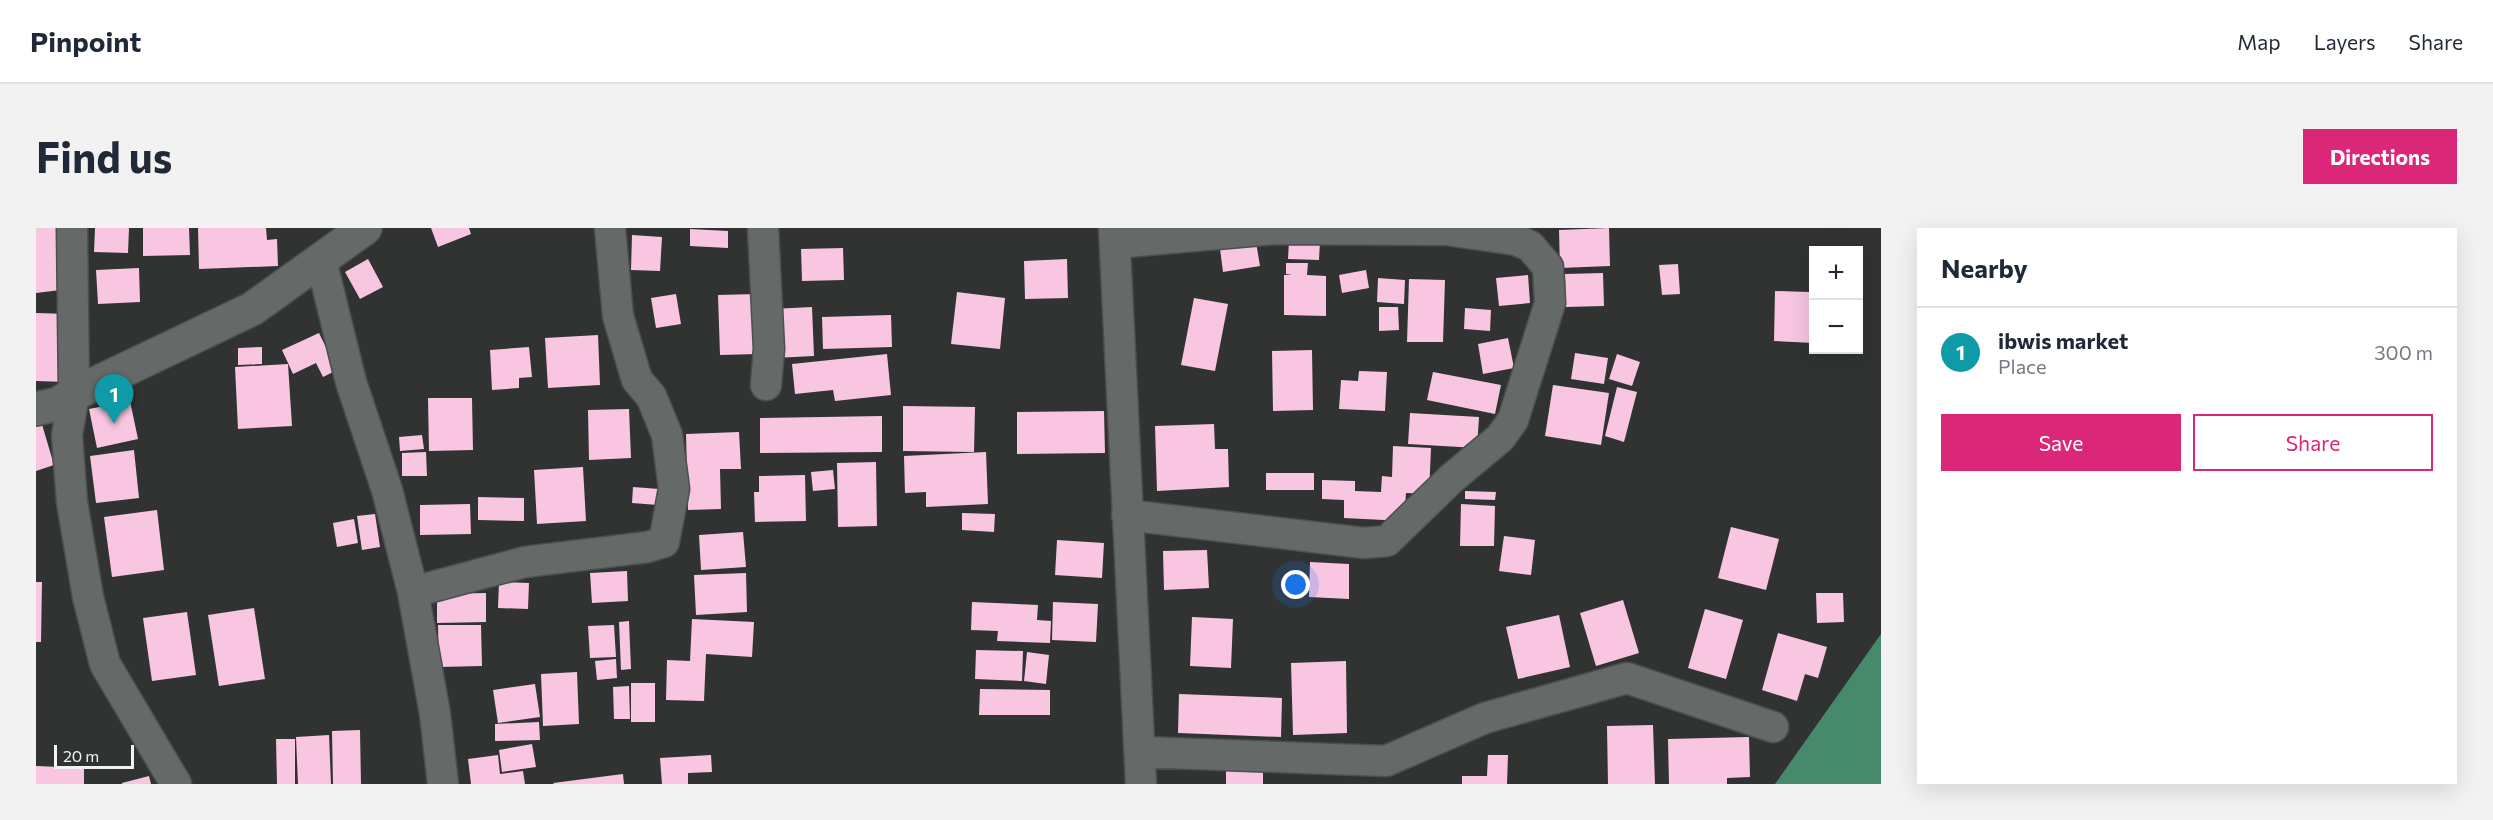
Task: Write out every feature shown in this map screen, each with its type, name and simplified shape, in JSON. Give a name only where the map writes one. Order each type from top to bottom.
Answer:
[{"type":"street","points":[[72,228],[74,394],[67,435],[72,502],[88,597],[105,664],[176,784]]},
{"type":"street","points":[[36,409],[58,404],[74,394],[252,309],[365,228]]},
{"type":"street","points":[[413,592],[525,562],[648,547],[664,542],[674,489],[666,435],[651,396],[637,380],[618,316],[610,228]]},
{"type":"street","points":[[763,228],[769,349],[766,385]]},
{"type":"street","points":[[1127,515],[1364,543],[1387,541],[1452,478],[1500,438],[1513,420],[1550,303],[1548,267],[1530,246],[1516,240],[1446,230],[1275,229],[1114,235],[1127,515],[1141,752],[1141,784]]},
{"type":"street","points":[[321,260],[351,382],[387,490],[413,592],[435,714],[443,784]]},
{"type":"street","points":[[1141,752],[1386,761],[1485,718],[1627,678],[1773,727]]},
{"type":"shaded area","points":[[1881,634],[1881,784],[1775,784]]},
{"type":"building","points":[[36,228],[61,228],[69,289],[36,293]]},
{"type":"building","points":[[95,228],[129,228],[128,253],[94,252]]},
{"type":"building","points":[[143,228],[189,228],[190,255],[143,256]]},
{"type":"building","points":[[198,228],[266,228],[267,240],[277,239],[278,266],[199,269]]},
{"type":"building","points":[[431,228],[469,228],[471,234],[438,247]]},
{"type":"building","points":[[1609,228],[1610,266],[1560,268],[1559,230]]},
{"type":"building","points":[[690,229],[728,231],[728,248],[690,246]]},
{"type":"building","points":[[632,235],[662,237],[660,271],[631,270]]},
{"type":"building","points":[[1255,236],[1260,266],[1223,272],[1219,241]]},
{"type":"building","points":[[1289,240],[1320,241],[1319,260],[1288,259]]},
{"type":"building","points":[[843,248],[844,280],[802,281],[801,249]]},
{"type":"building","points":[[368,259],[383,287],[360,299],[345,272]]},
{"type":"building","points":[[1067,259],[1068,298],[1025,299],[1024,261]]},
{"type":"building","points":[[1286,263],[1308,263],[1307,275],[1326,276],[1326,316],[1284,315],[1284,275],[1292,275],[1286,274]]},
{"type":"building","points":[[1678,264],[1680,294],[1662,295],[1659,265]]},
{"type":"building","points":[[139,268],[140,302],[98,304],[96,270]]},
{"type":"building","points":[[1366,270],[1369,288],[1342,293],[1339,275]]},
{"type":"building","points":[[1603,273],[1604,306],[1566,307],[1565,274]]},
{"type":"building","points":[[1528,275],[1530,303],[1499,306],[1496,278]]},
{"type":"building","points":[[1378,278],[1405,280],[1404,304],[1377,302]]},
{"type":"building","points":[[1409,279],[1445,280],[1443,342],[1407,342]]},
{"type":"building","points":[[1775,291],[1809,292],[1809,343],[1774,341]]},
{"type":"building","points":[[957,292],[1005,298],[1000,349],[951,344]]},
{"type":"building","points":[[676,294],[681,324],[656,328],[651,298]]},
{"type":"building","points":[[756,294],[758,354],[720,355],[718,295]]},
{"type":"building","points":[[1194,298],[1228,304],[1215,371],[1181,365]]},
{"type":"building","points":[[812,307],[814,356],[774,358],[772,309]]},
{"type":"building","points":[[1379,307],[1398,307],[1399,330],[1379,331]]},
{"type":"building","points":[[1465,308],[1491,310],[1490,331],[1464,329]]},
{"type":"building","points":[[36,313],[68,314],[66,382],[36,381]]},
{"type":"building","points":[[891,315],[892,347],[823,349],[822,317]]},
{"type":"building","points":[[319,333],[337,370],[323,377],[316,363],[293,374],[282,350]]},
{"type":"building","points":[[598,335],[600,385],[548,388],[545,338]]},
{"type":"building","points":[[1508,338],[1514,368],[1483,374],[1478,344]]},
{"type":"building","points":[[262,347],[262,364],[238,365],[238,348]]},
{"type":"building","points":[[529,347],[532,377],[519,378],[519,388],[492,390],[490,350]]},
{"type":"building","points":[[1312,350],[1313,410],[1273,411],[1272,351]]},
{"type":"building","points":[[1575,353],[1608,358],[1604,384],[1571,379]]},
{"type":"building","points":[[887,354],[891,395],[835,401],[833,390],[795,394],[792,364]]},
{"type":"building","points":[[1617,354],[1640,362],[1632,386],[1609,379]]},
{"type":"building","points":[[288,364],[292,426],[238,429],[235,367]]},
{"type":"building","points":[[1359,371],[1387,372],[1385,411],[1339,409],[1341,380],[1358,381]]},
{"type":"building","points":[[1433,372],[1501,385],[1495,414],[1427,400]]},
{"type":"building","points":[[1553,385],[1609,393],[1601,445],[1545,436]]},
{"type":"building","points":[[1617,387],[1637,392],[1624,442],[1605,436]]},
{"type":"building","points":[[428,398],[472,398],[473,450],[429,451]]},
{"type":"building","points":[[130,401],[138,439],[97,448],[89,409]]},
{"type":"building","points":[[903,406],[975,407],[974,452],[903,451]]},
{"type":"building","points":[[629,409],[631,458],[589,460],[588,410]]},
{"type":"building","points":[[1104,411],[1105,453],[1017,454],[1017,412]]},
{"type":"building","points":[[1410,413],[1479,417],[1477,448],[1408,444]]},
{"type":"building","points":[[882,416],[882,452],[760,453],[760,418]]},
{"type":"building","points":[[41,421],[54,465],[36,471],[36,423]]},
{"type":"building","points":[[1214,424],[1215,449],[1228,449],[1229,487],[1157,491],[1155,426]]},
{"type":"building","points":[[739,432],[741,469],[720,469],[721,509],[688,510],[686,434]]},
{"type":"building","points":[[422,435],[424,449],[400,451],[399,437]]},
{"type":"building","points":[[1393,446],[1431,448],[1429,494],[1406,493],[1404,521],[1344,518],[1344,500],[1322,499],[1322,480],[1355,481],[1355,491],[1381,492],[1382,476],[1392,477]]},
{"type":"building","points":[[134,450],[139,498],[96,503],[90,456]]},
{"type":"building","points":[[426,452],[427,476],[402,476],[402,453]]},
{"type":"building","points":[[986,452],[988,504],[926,507],[926,492],[905,493],[904,456]]},
{"type":"building","points":[[876,462],[877,526],[838,527],[837,463]]},
{"type":"building","points":[[583,467],[586,521],[537,524],[534,470]]},
{"type":"building","points":[[833,470],[835,489],[813,491],[811,472]]},
{"type":"building","points":[[1266,473],[1314,473],[1314,490],[1266,490]]},
{"type":"building","points":[[805,475],[806,521],[755,522],[754,492],[759,492],[759,476]]},
{"type":"building","points":[[633,487],[659,489],[658,505],[632,503]]},
{"type":"building","points":[[1465,491],[1496,492],[1495,500],[1465,499]]},
{"type":"building","points":[[478,497],[524,498],[524,521],[478,520]]},
{"type":"building","points":[[470,504],[471,534],[420,535],[420,505]]},
{"type":"building","points":[[1461,504],[1495,506],[1494,546],[1460,546]]},
{"type":"building","points":[[157,510],[164,570],[112,577],[104,517]]},
{"type":"building","points":[[962,513],[995,514],[994,532],[962,530]]},
{"type":"building","points":[[375,514],[380,547],[362,550],[357,516]]},
{"type":"building","points":[[354,519],[358,543],[337,547],[333,523]]},
{"type":"building","points":[[1731,527],[1779,539],[1766,590],[1718,578]]},
{"type":"building","points":[[743,532],[746,567],[701,570],[699,535]]},
{"type":"building","points":[[1504,536],[1535,540],[1531,575],[1499,571]]},
{"type":"building","points":[[1057,540],[1104,543],[1102,578],[1055,575]]},
{"type":"building","points":[[1207,550],[1209,588],[1164,590],[1163,551]]},
{"type":"building","points":[[1310,562],[1349,564],[1349,599],[1309,597]]},
{"type":"building","points":[[627,571],[628,601],[592,603],[590,573]]},
{"type":"building","points":[[746,573],[747,612],[696,615],[694,575]]},
{"type":"building","points":[[36,582],[42,582],[41,642],[36,642]]},
{"type":"building","points":[[499,582],[529,583],[528,609],[498,608]]},
{"type":"building","points":[[486,593],[486,622],[437,623],[437,594]]},
{"type":"building","points":[[1816,593],[1843,593],[1844,622],[1817,623]]},
{"type":"building","points":[[1623,600],[1639,653],[1596,666],[1580,613]]},
{"type":"building","points":[[972,602],[1038,605],[1037,620],[1051,621],[1050,643],[997,641],[998,631],[971,630]]},
{"type":"building","points":[[1053,602],[1098,604],[1096,642],[1052,640]]},
{"type":"building","points":[[254,608],[265,679],[219,686],[208,615]]},
{"type":"building","points":[[1705,609],[1743,620],[1726,679],[1688,668]]},
{"type":"building","points":[[187,612],[196,675],[152,681],[143,618]]},
{"type":"building","points":[[1559,615],[1570,667],[1518,679],[1506,627]]},
{"type":"building","points":[[1192,617],[1233,619],[1231,668],[1190,666]]},
{"type":"building","points":[[692,619],[754,622],[752,657],[706,654],[704,701],[666,700],[667,660],[690,661]]},
{"type":"building","points":[[629,621],[631,669],[621,670],[619,622]]},
{"type":"building","points":[[438,625],[481,625],[482,666],[439,667]]},
{"type":"building","points":[[614,625],[616,657],[590,658],[588,626]]},
{"type":"building","points":[[1778,633],[1827,647],[1818,678],[1805,674],[1797,701],[1762,690]]},
{"type":"building","points":[[976,650],[1023,651],[1022,681],[975,679]]},
{"type":"building","points":[[1027,652],[1049,655],[1046,684],[1024,681]]},
{"type":"building","points":[[616,659],[617,678],[597,680],[595,661]]},
{"type":"building","points":[[1346,661],[1347,733],[1293,735],[1291,663]]},
{"type":"building","points":[[577,672],[579,724],[543,726],[541,674]]},
{"type":"building","points":[[631,683],[655,683],[655,722],[631,722]]},
{"type":"building","points":[[535,684],[540,717],[498,723],[493,690]]},
{"type":"building","points":[[629,686],[630,719],[614,719],[613,687]]},
{"type":"building","points":[[980,689],[1050,690],[1050,715],[979,715]]},
{"type":"building","points":[[1179,694],[1282,698],[1281,737],[1178,733]]},
{"type":"building","points":[[539,722],[540,740],[495,741],[495,724]]},
{"type":"building","points":[[1653,725],[1655,784],[1608,784],[1607,726]]},
{"type":"building","points":[[360,730],[361,784],[333,784],[332,731]]},
{"type":"building","points":[[329,735],[331,784],[298,784],[296,737]]},
{"type":"building","points":[[1749,737],[1750,777],[1727,778],[1727,784],[1669,784],[1668,739]]},
{"type":"building","points":[[276,739],[295,739],[295,784],[277,784]]},
{"type":"building","points":[[532,744],[536,767],[502,772],[499,750]]},
{"type":"building","points":[[498,755],[500,774],[523,771],[525,784],[471,784],[468,759]]},
{"type":"building","points":[[711,755],[712,772],[688,773],[688,784],[662,784],[660,758]]},
{"type":"building","points":[[1488,755],[1508,755],[1507,784],[1462,784],[1462,776],[1487,776]]},
{"type":"building","points":[[36,766],[84,768],[84,784],[36,784]]},
{"type":"building","points":[[1226,766],[1263,766],[1263,784],[1226,784]]},
{"type":"building","points":[[623,774],[624,784],[553,783]]},
{"type":"building","points":[[149,776],[151,784],[122,784],[122,783]]},
{"type":"place","name":"ibwis market","points":[[114,424]]}]
